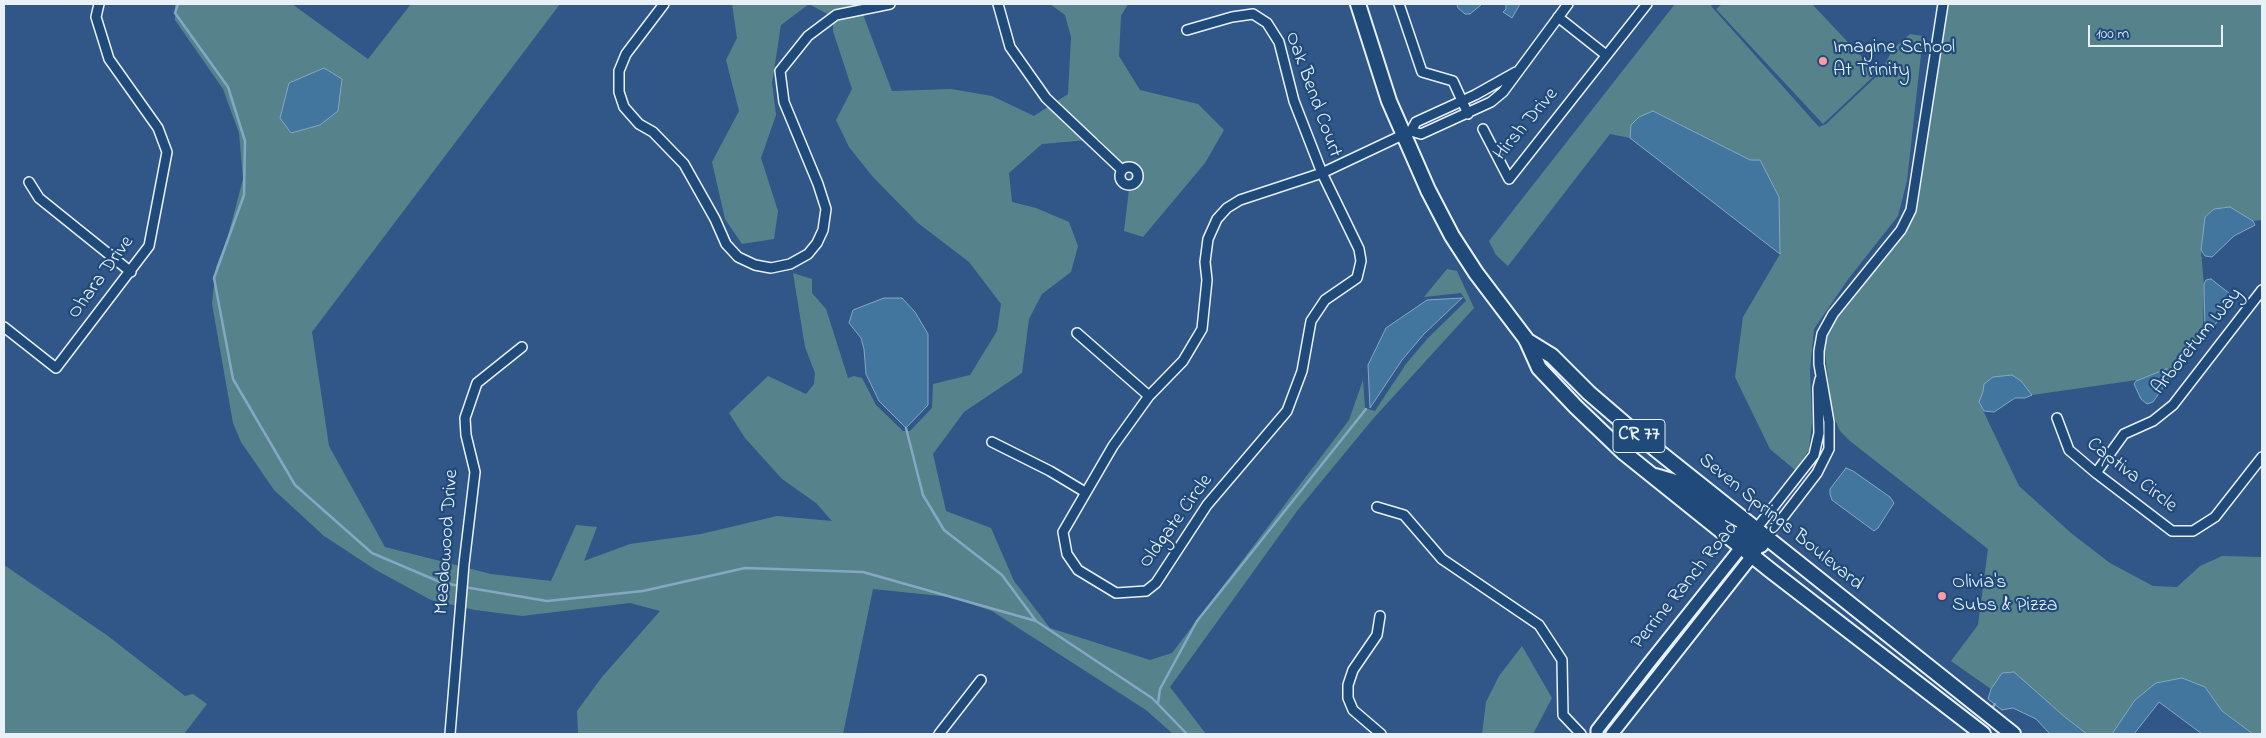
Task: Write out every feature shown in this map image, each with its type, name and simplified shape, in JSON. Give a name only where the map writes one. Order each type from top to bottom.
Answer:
[{"type":"main road","name":"Seven Springs Boulevard","points":[[1358,4],[1386,93],[1408,133],[1428,190],[1452,236],[1481,280],[1526,339],[1539,368],[1603,433],[1652,476],[1662,476],[1682,484],[1755,542],[2013,734]]},
{"type":"main road","name":"Seven Springs Boulevard","points":[[1526,339],[1552,356],[1614,416],[1755,542],[1929,693],[1983,734]]},
{"type":"main road","points":[[1929,693],[1934,691],[1946,692],[1972,702]]},
{"type":"street","name":"Ohara Drive","points":[[4,327],[56,368],[149,246],[166,152],[158,128],[109,59],[96,17],[99,4]]},
{"type":"street","points":[[664,4],[622,62],[619,71],[619,92],[624,107],[639,124],[654,132],[684,164],[715,219],[726,244],[738,257],[755,265],[771,268],[790,264],[808,254],[817,243],[823,230],[826,209],[818,184],[784,102],[780,71],[808,36],[836,15],[890,4]]},
{"type":"street","points":[[998,4],[1010,46],[1046,98],[1122,170]]},
{"type":"street","points":[[1399,4],[1422,72],[1453,81],[1468,114]]},
{"type":"street","points":[[1408,133],[1421,134],[1491,102],[1503,92],[1568,4]]},
{"type":"street","name":"Hirsh Drive","points":[[1483,129],[1509,179],[1647,4]]},
{"type":"street","name":"Perrine Ranch Road","points":[[1612,734],[1755,542],[1814,455],[1819,433],[1820,343],[1827,324],[1901,230],[1911,210],[1943,4]]},
{"type":"street","name":"Oak Bend Court","points":[[1187,30],[1232,17],[1253,14],[1266,24],[1279,42],[1294,101],[1322,173]]},
{"type":"street","points":[[1558,17],[1606,55]]},
{"type":"street","points":[[1408,133],[1416,122],[1462,101],[1516,72]]},
{"type":"street","name":"Oldgate Circle","points":[[1322,173],[1359,249],[1362,261],[1357,278],[1325,300],[1311,321],[1302,371],[1287,411],[1207,505],[1156,583],[1146,591],[1116,593],[1078,570],[1067,554],[1063,532],[1113,446],[1149,396],[1184,361],[1202,329],[1207,280],[1208,239],[1217,219],[1227,208],[1240,200],[1322,173],[1408,133]]},
{"type":"street","points":[[29,182],[39,198],[131,272]]},
{"type":"street","name":"Arboretum Way","points":[[2096,474],[2124,434],[2153,421],[2173,405],[2262,290]]},
{"type":"street","points":[[1077,333],[1149,396]]},
{"type":"street","name":"Meadowood Drive","points":[[450,734],[464,564],[475,472],[466,435],[465,418],[477,383],[522,347]]},
{"type":"street","name":"Perrine Ranch Road","points":[[1597,734],[1597,730],[1755,542],[1817,473],[1829,449],[1829,422],[1824,387],[1820,376]]},
{"type":"street","name":"Captiva Circle","points":[[2057,418],[2069,450],[2096,474],[2172,531],[2193,531],[2215,517],[2262,457]]},
{"type":"street","points":[[992,442],[1050,471],[1085,492]]},
{"type":"street","points":[[1377,506],[1404,515],[1442,559],[1539,625],[1562,660],[1563,715],[1582,734]]},
{"type":"street","points":[[1380,616],[1378,635],[1352,670],[1348,685],[1348,698],[1353,710],[1381,734]]},
{"type":"street","points":[[939,734],[981,680]]},
{"type":"green space","points":[[175,4],[292,4],[368,59],[411,4],[560,4],[312,332],[329,446],[385,547],[491,574],[551,581],[576,525],[597,527],[584,561],[630,544],[701,534],[777,516],[832,521],[816,503],[782,479],[745,438],[729,413],[768,376],[806,394],[814,384],[815,373],[805,347],[793,273],[812,279],[812,293],[826,309],[848,378],[854,376],[862,378],[876,405],[903,431],[910,431],[932,408],[933,384],[970,375],[997,331],[1001,304],[969,262],[918,223],[873,177],[849,147],[836,120],[852,89],[833,31],[833,17],[809,4],[859,4],[892,91],[951,89],[992,96],[1034,116],[1068,94],[1071,37],[1065,15],[1050,4],[1128,4],[1121,16],[1119,56],[1140,90],[1198,104],[1224,130],[1205,163],[1143,237],[1124,231],[1131,173],[1099,139],[1042,144],[1009,173],[1012,202],[1036,208],[1069,222],[1078,246],[1071,272],[1042,294],[1029,319],[1022,373],[964,412],[933,454],[946,511],[991,528],[1014,581],[1050,628],[1150,660],[1172,653],[1349,420],[1363,380],[1365,408],[1375,411],[1406,364],[1428,338],[1466,301],[1461,293],[1424,297],[1447,269],[1457,271],[1474,308],[1372,420],[1297,511],[1170,687],[1206,734],[1173,734],[1146,710],[992,611],[950,597],[873,589],[843,734],[578,734],[577,711],[602,677],[660,611],[630,603],[522,616],[475,610],[431,600],[376,570],[324,536],[274,490],[241,442],[233,423],[212,304],[216,267],[228,236],[243,179],[239,133],[223,89],[175,20]]},
{"type":"green space","points":[[732,4],[809,4],[781,25],[772,83],[776,115],[761,158],[778,211],[774,239],[742,244],[725,219],[712,162],[739,111],[726,60],[737,38]]},
{"type":"green space","points":[[1675,4],[1713,4],[1711,6],[1819,127],[1826,124],[1880,73],[1893,49],[1910,34],[1923,36],[1907,181],[1898,216],[1849,278],[1814,329],[1810,370],[1812,422],[1809,450],[1795,470],[1770,449],[1735,377],[1743,317],[1780,254],[1779,197],[1760,160],[1750,160],[1653,111],[1631,125],[1630,138],[1610,134],[1508,266],[1496,255],[1489,241]]},
{"type":"green space","name":"Imagine School At Trinity","points":[[1722,4],[1812,4],[1877,73],[1823,124],[1716,9]]},
{"type":"green space","points":[[1948,4],[2262,4],[2262,220],[2253,221],[2243,216],[2201,250],[2204,287],[2203,332],[2174,367],[2137,380],[2032,395],[2021,381],[1983,392],[1979,402],[2019,486],[2071,533],[2110,563],[2153,586],[2177,587],[2200,566],[2222,556],[2261,557],[2262,734],[2253,734],[2222,711],[2205,687],[2135,700],[2113,734],[2087,734],[2002,674],[1991,689],[1951,661],[1978,625],[1988,549],[1850,441],[1840,431],[1832,413],[1824,344],[1836,318],[1889,253],[1915,212]]},
{"type":"green space","points":[[4,565],[108,636],[185,696],[193,694],[207,704],[184,734],[4,734]]},
{"type":"green space","points":[[1522,646],[1552,698],[1533,734],[1482,734],[1486,702],[1499,676]]},
{"type":"water","points":[[1457,4],[1482,4],[1470,14],[1465,14],[1458,8]]},
{"type":"water","points":[[1506,4],[1520,4],[1512,18],[1503,12],[1506,9]]},
{"type":"water","points":[[324,68],[342,79],[338,111],[320,125],[291,133],[280,118],[289,83]]},
{"type":"water","points":[[1653,111],[1750,160],[1760,160],[1779,197],[1780,254],[1630,138],[1631,125],[1639,117]]},
{"type":"water","points":[[2230,207],[2253,221],[2255,225],[2234,236],[2212,257],[2205,256],[2201,250],[2205,217],[2214,209]]},
{"type":"water","points":[[2211,279],[2234,297],[2212,329],[2205,333],[2204,284],[2206,280]]},
{"type":"water","points":[[884,298],[902,298],[915,312],[928,334],[928,405],[906,428],[879,401],[866,374],[861,338],[849,323],[853,310]]},
{"type":"water","points":[[1462,298],[1424,334],[1402,360],[1370,408],[1368,365],[1386,328],[1427,300]]},
{"type":"water","points":[[2166,369],[2172,370],[2173,373],[2153,402],[2147,404],[2141,399],[2134,384],[2136,381]]},
{"type":"water","points":[[2012,375],[2021,381],[2032,395],[2025,398],[2015,398],[1994,412],[1984,411],[1979,402],[1984,384],[1993,377]]},
{"type":"water","points":[[1846,468],[1890,497],[1894,503],[1878,528],[1874,531],[1832,500],[1830,489]]},
{"type":"water","points":[[2014,672],[2087,734],[2050,734],[2036,719],[2013,708],[2002,710],[1988,699],[1991,689],[2002,673]]},
{"type":"water","points":[[2182,678],[2205,687],[2222,711],[2253,734],[2202,734],[2159,702],[2134,734],[2112,734],[2135,700],[2156,683]]},
{"type":"waterway","points":[[178,4],[175,13],[228,87],[245,141],[244,195],[214,278],[233,379],[295,485],[372,553],[440,582],[459,586]]},
{"type":"waterway","points":[[1158,703],[1160,689],[1197,621],[1366,409]]},
{"type":"waterway","points":[[906,428],[923,495],[944,530],[1002,575],[1036,621]]},
{"type":"waterway","points":[[464,587],[547,601],[643,591],[745,568],[863,572],[1036,621],[1152,698],[1187,734]]},
{"type":"waterway","points":[[1990,711],[1995,704]]},
{"type":"place","name":"Imagine School At Trinity","points":[[1823,61]]},
{"type":"place","name":"Olivia's Subs & Pizza","points":[[1942,596]]}]
